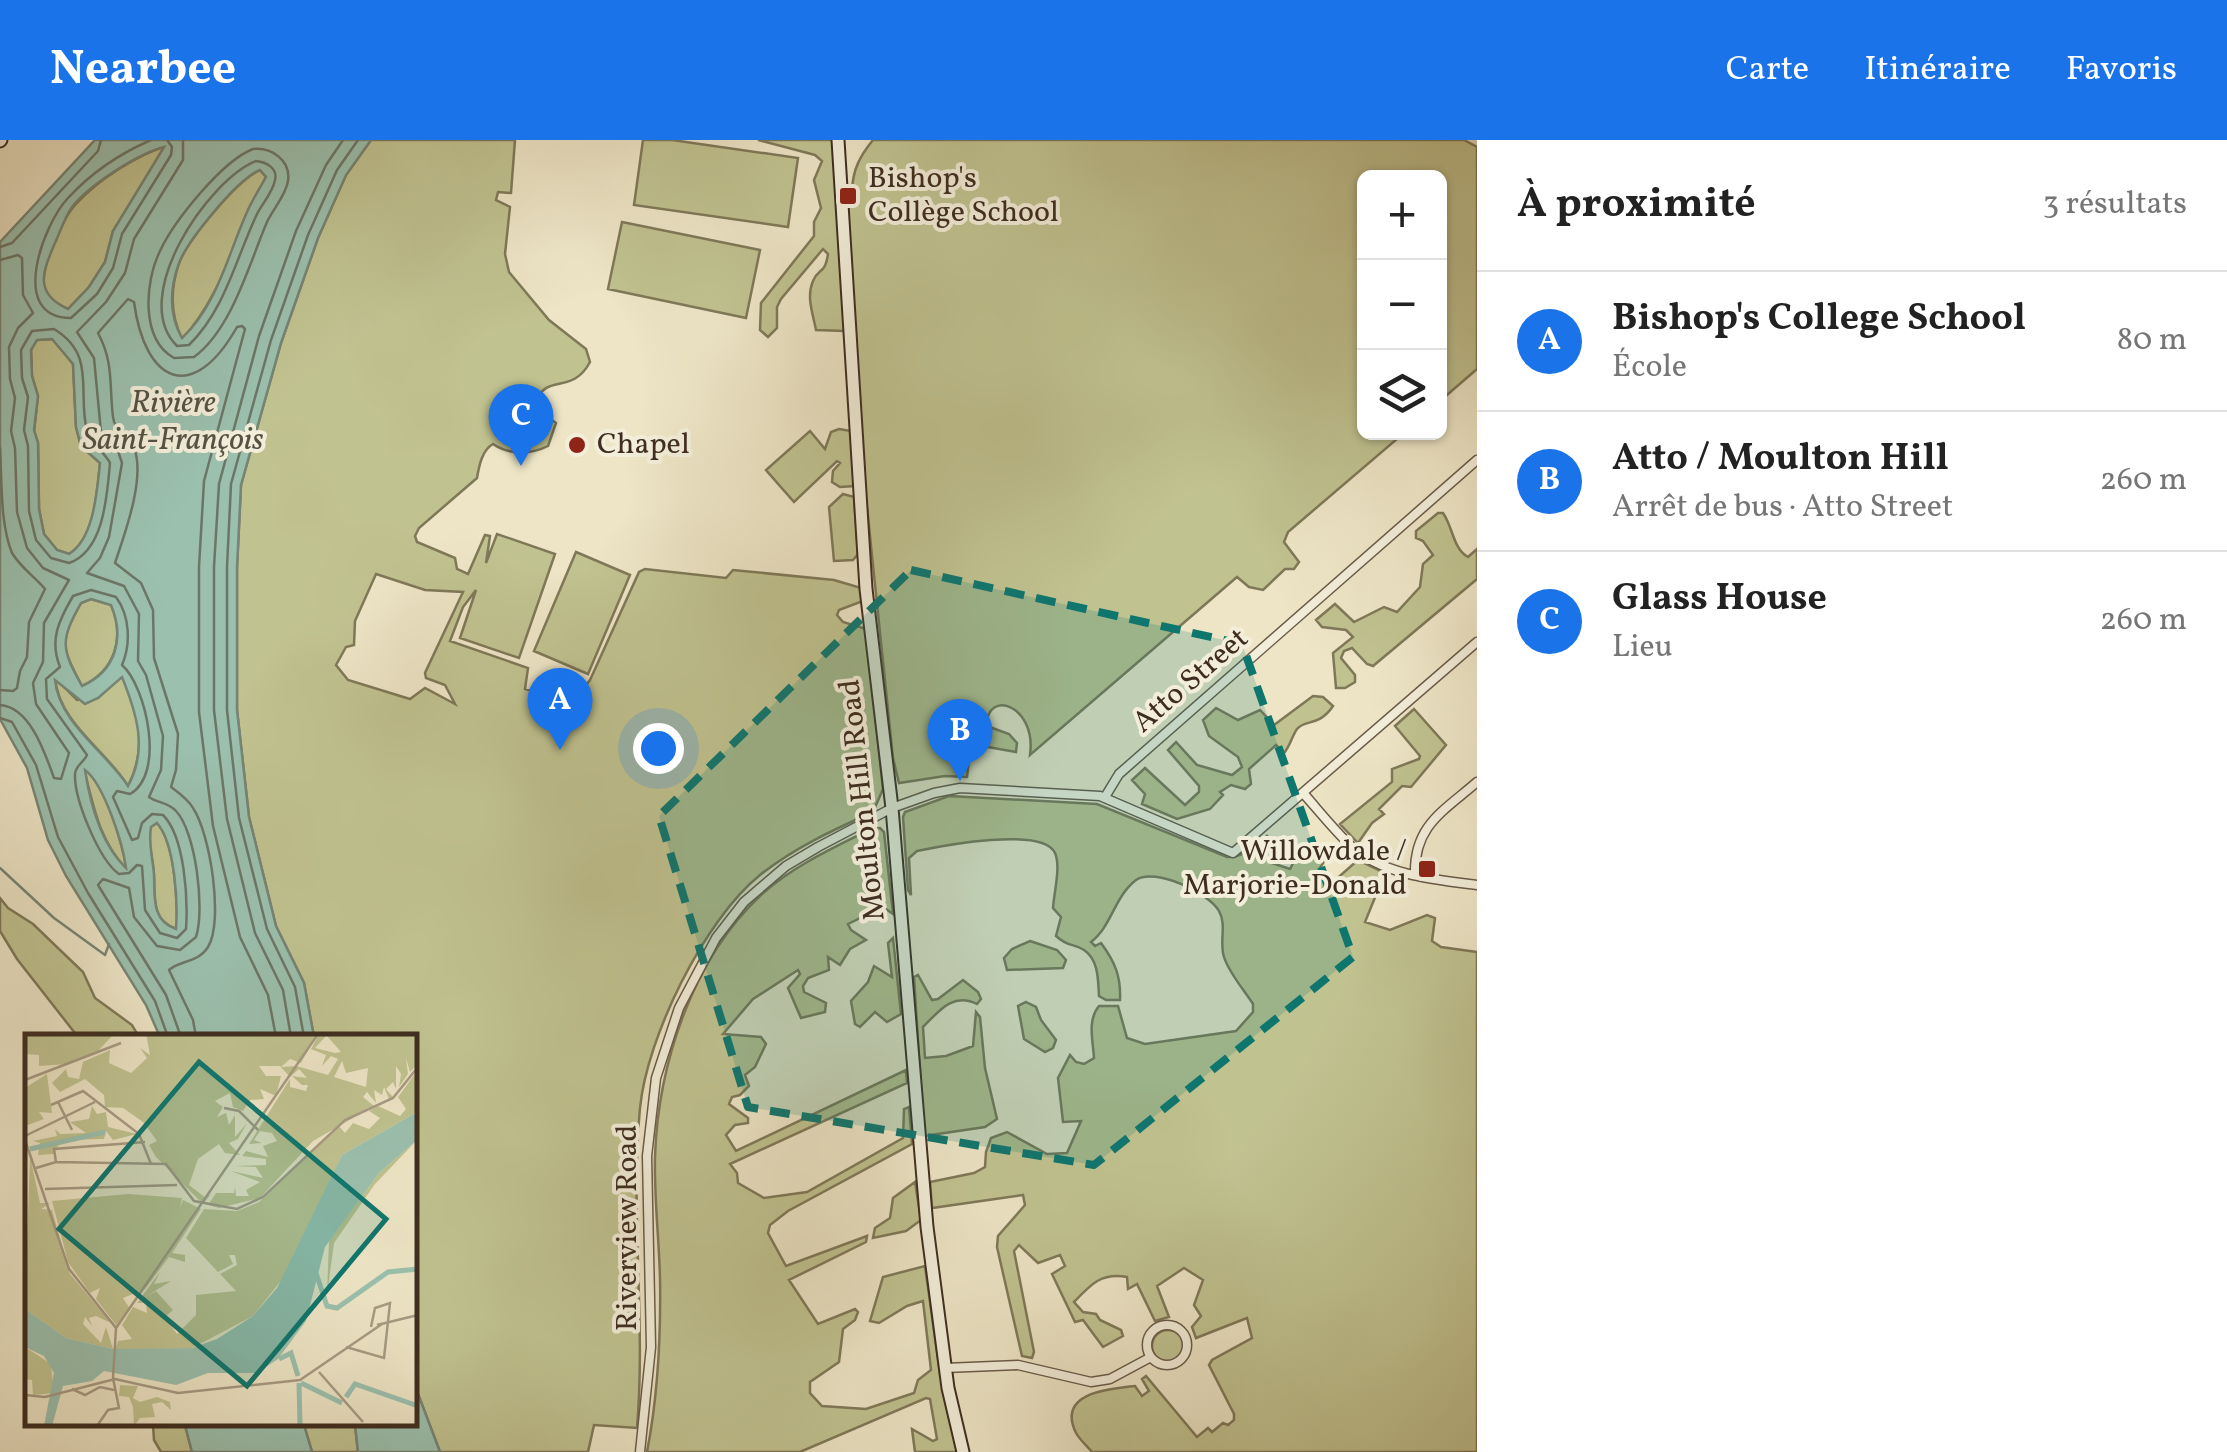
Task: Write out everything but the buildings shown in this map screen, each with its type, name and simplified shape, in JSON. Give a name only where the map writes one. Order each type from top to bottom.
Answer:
[{"type":"street","name":"Moulton Hill Road","points":[[838,140],[866,588],[892,808],[927,1227],[945,1368],[963,1452]]},
{"type":"street","name":"Atto Street","points":[[1105,797],[1119,774],[1477,460]]},
{"type":"street","points":[[892,808],[960,788],[1105,797],[1233,853],[1477,642]]},
{"type":"street","points":[[1415,874],[1415,854],[1424,828],[1477,782]]},
{"type":"street","points":[[1304,794],[1364,856],[1415,874],[1477,885]]},
{"type":"street","name":"Riverview Road","points":[[640,1452],[652,1304],[647,1156],[651,1105],[667,1035],[716,938],[744,902],[786,866],[892,808]]},
{"type":"street","points":[[1171,1325],[1184,1333],[1188,1349],[1180,1362],[1164,1366],[1151,1358],[1147,1342],[1156,1328],[1171,1325]]},
{"type":"street","points":[[945,1368],[1018,1365],[1091,1382],[1110,1379],[1151,1358]]},
{"type":"highlighted area","points":[[911,570],[1242,644],[1353,957],[1094,1165],[748,1107],[659,816]]},
{"type":"shaded area","points":[[371,140],[515,140],[511,193],[498,192],[496,200],[510,207],[505,254],[509,272],[549,320],[586,349],[590,362],[583,372],[546,388],[536,403],[556,423],[548,446],[520,452],[493,444],[484,454],[477,478],[419,528],[415,536],[417,542],[455,558],[457,569],[468,574],[485,535],[490,536],[486,563],[497,534],[555,554],[519,658],[460,638],[476,590],[463,607],[450,641],[528,668],[525,689],[565,699],[581,691],[590,680],[639,572],[645,569],[726,578],[733,570],[834,580],[861,588],[863,601],[839,610],[837,615],[843,622],[866,629],[883,789],[873,812],[786,856],[739,895],[699,950],[666,1015],[645,1079],[637,1148],[637,1428],[594,1425],[588,1452],[440,1452],[418,1394],[418,1034],[313,1034],[304,983],[276,926],[249,817],[237,710],[241,485],[281,343],[318,238],[346,175]],"holes":[[[376,574],[425,590],[463,592],[425,673],[426,678],[445,685],[455,704],[425,688],[410,699],[348,680],[336,665],[346,647],[354,645],[355,621]]]},
{"type":"shaded area","points":[[643,140],[672,140],[798,158],[788,227],[634,205]]},
{"type":"shaded area","points":[[758,140],[834,140],[844,331],[816,330],[810,293],[815,277],[827,261],[828,254],[823,249],[781,299],[777,328],[768,337],[760,330],[761,303],[814,236],[814,222],[821,208],[814,180],[822,161],[815,155]]},
{"type":"shaded area","points":[[873,140],[1464,140],[1477,147],[1477,369],[1447,395],[1447,170],[1357,170],[1357,440],[1396,440],[1288,532],[1284,542],[1299,562],[1294,569],[1285,569],[1263,590],[1249,587],[1237,577],[1030,755],[1026,724],[1019,714],[1002,705],[989,714],[987,726],[1009,734],[1017,743],[1016,752],[971,744],[967,777],[899,783],[893,758],[862,459],[847,191],[852,190],[864,152]]},
{"type":"shaded area","points":[[166,146],[113,231],[105,262],[89,287],[68,309],[54,302],[45,289],[45,270],[71,211],[95,186],[118,170]]},
{"type":"shaded area","points":[[260,170],[266,177],[219,282],[182,339],[173,301],[179,263],[214,212]]},
{"type":"shaded area","points":[[622,222],[760,250],[746,318],[608,289]]},
{"type":"shaded area","points":[[53,339],[73,364],[76,427],[81,446],[100,463],[89,526],[78,547],[69,554],[57,550],[44,534],[39,509],[38,443],[34,431],[38,396],[31,350],[36,340]]},
{"type":"shaded area","points":[[810,431],[825,449],[831,432],[851,431],[854,486],[840,487],[832,482],[833,471],[840,463],[837,461],[794,502],[766,470]]},
{"type":"shaded area","points":[[843,494],[854,497],[858,554],[853,560],[834,561],[829,507]]},
{"type":"shaded area","points":[[1443,513],[1463,553],[1468,557],[1477,549],[1477,579],[1373,666],[1352,648],[1344,651],[1341,658],[1355,675],[1355,682],[1336,688],[1333,653],[1353,637],[1346,630],[1322,627],[1316,620],[1335,604],[1354,622],[1384,607],[1397,612],[1420,587],[1423,564],[1433,555],[1416,538],[1416,531]]},
{"type":"shaded area","points":[[576,552],[630,575],[588,674],[534,651]]},
{"type":"shaded area","points":[[91,599],[111,605],[117,641],[102,672],[82,686],[65,644],[81,603]]},
{"type":"shaded area","points":[[122,676],[139,744],[128,786],[65,709],[55,678],[77,700],[98,698]]},
{"type":"shaded area","points":[[1313,696],[1323,697],[1333,706],[1323,717],[1297,729],[1284,753],[1276,745],[1249,769],[1251,784],[1245,789],[1231,785],[1220,792],[1223,795],[1210,809],[1177,819],[1142,804],[1145,794],[1132,780],[1145,768],[1185,805],[1199,792],[1199,786],[1168,750],[1176,742],[1197,765],[1232,775],[1242,767],[1238,757],[1209,736],[1203,720],[1216,708],[1238,720],[1260,710],[1274,725]]},
{"type":"shaded area","points":[[1414,709],[1446,745],[1411,787],[1402,786],[1379,809],[1384,814],[1358,843],[1340,824],[1392,782],[1392,769],[1419,759],[1395,726]]},
{"type":"shaded area","points":[[84,769],[106,800],[127,870],[104,835]]},
{"type":"shaded area","points":[[949,796],[1097,804],[1227,857],[1244,853],[1267,836],[1274,842],[1269,862],[1290,869],[1302,846],[1310,844],[1326,858],[1320,868],[1333,882],[1358,860],[1385,873],[1365,922],[1390,930],[1427,915],[1435,918],[1432,941],[1441,947],[1477,952],[1477,1452],[1092,1452],[1079,1438],[1072,1419],[1079,1401],[1100,1391],[1135,1386],[1142,1396],[1149,1391],[1142,1379],[1146,1376],[1197,1437],[1208,1428],[1212,1432],[1223,1423],[1228,1425],[1234,1414],[1209,1365],[1252,1338],[1247,1318],[1196,1338],[1192,1327],[1201,1316],[1194,1305],[1203,1280],[1184,1268],[1157,1286],[1169,1317],[1155,1321],[1137,1284],[1128,1289],[1127,1277],[1111,1276],[1092,1285],[1074,1302],[1083,1312],[1096,1314],[1121,1330],[1123,1336],[1103,1347],[1083,1320],[1075,1322],[1052,1274],[1065,1266],[1060,1255],[1038,1263],[1019,1245],[1014,1251],[1034,1352],[1032,1358],[1022,1356],[997,1247],[998,1236],[1025,1205],[1023,1195],[932,1208],[930,1182],[985,1167],[991,1138],[1007,1132],[1047,1154],[1067,1153],[1081,1121],[1063,1122],[1058,1078],[1070,1055],[1084,1064],[1094,1058],[1092,1024],[1099,1006],[1118,1006],[1127,1038],[1145,1044],[1236,1031],[1253,1012],[1253,1004],[1224,957],[1219,911],[1204,897],[1168,879],[1136,880],[1091,942],[1095,946],[1101,943],[1113,963],[1120,1000],[1099,996],[1093,959],[1056,936],[1061,917],[1053,908],[1057,865],[1055,853],[1047,845],[990,840],[917,851],[909,858],[911,895],[903,817],[905,812]]},
{"type":"shaded area","points":[[157,823],[172,859],[177,929],[163,920],[156,907],[150,827]]},
{"type":"shaded area","points":[[880,828],[884,832],[893,914],[883,907],[848,924],[866,940],[850,949],[840,965],[828,957],[829,970],[808,978],[804,992],[826,1003],[825,1012],[801,1018],[788,988],[800,974],[798,970],[753,999],[723,1034],[761,1037],[766,1044],[755,1067],[745,1075],[749,1086],[732,1097],[729,1104],[748,1118],[748,1123],[735,1125],[726,1135],[736,1151],[906,1070],[907,1083],[730,1164],[738,1183],[764,1198],[807,1192],[903,1138],[904,1109],[909,1107],[912,1144],[788,1211],[770,1225],[768,1233],[786,1266],[867,1236],[866,1242],[789,1280],[818,1324],[855,1309],[858,1312],[855,1320],[843,1329],[839,1362],[810,1382],[810,1393],[822,1406],[866,1409],[914,1393],[918,1380],[931,1370],[923,1301],[879,1323],[870,1321],[883,1277],[925,1266],[940,1374],[957,1452],[915,1452],[912,1429],[933,1441],[937,1439],[930,1399],[926,1398],[800,1452],[647,1452],[660,1322],[655,1172],[658,1122],[663,1086],[683,1016],[716,950],[761,895],[814,858]]},
{"type":"shaded area","points":[[0,898],[83,972],[95,998],[132,1025],[137,1034],[76,1034],[0,931]]},
{"type":"shaded area","points":[[893,938],[901,1014],[887,1022],[875,1012],[860,1027],[855,1024],[851,1001],[868,982],[874,966],[892,977],[888,943]]},
{"type":"shaded area","points":[[1030,941],[1057,950],[1066,960],[1063,968],[1007,970],[1004,958],[1012,949]]},
{"type":"shaded area","points":[[918,975],[932,1000],[963,980],[978,992],[981,999],[977,1004],[954,1002],[923,1027],[925,1058],[946,1056],[973,1046],[976,1012],[980,1017],[985,1068],[997,1119],[985,1127],[924,1136],[914,977]]},
{"type":"shaded area","points":[[1026,1002],[1036,1007],[1056,1040],[1053,1048],[1045,1052],[1024,1039],[1018,1006]]},
{"type":"shaded area","points":[[915,1182],[921,1220],[906,1231],[873,1238],[875,1228],[890,1218],[893,1198]]},
{"type":"shaded area","points":[[1168,1330],[1179,1335],[1184,1346],[1179,1357],[1168,1362],[1157,1357],[1152,1346],[1157,1335]]},
{"type":"shaded area","points":[[153,1427],[186,1427],[192,1452],[161,1452],[154,1440]]},
{"type":"shaded area","points":[[305,1427],[355,1427],[358,1452],[312,1452]]},
{"type":"water","name":"Rivière Saint-François","points":[[95,140],[371,140],[346,175],[318,238],[281,343],[241,485],[237,710],[249,817],[276,926],[304,983],[313,1034],[159,1034],[146,1005],[66,876],[48,840],[27,768],[0,719],[0,242]],"holes":[[[164,147],[113,231],[105,262],[89,287],[68,309],[57,303],[45,288],[45,272],[69,211],[102,180]],[[260,170],[266,177],[213,295],[182,338],[172,301],[179,263],[203,226]],[[52,339],[73,364],[76,427],[81,446],[100,463],[89,526],[69,554],[57,550],[44,534],[39,509],[38,443],[34,430],[38,396],[31,350],[37,340]],[[91,599],[111,605],[117,629],[110,662],[94,680],[82,686],[70,663],[66,644],[81,603]],[[122,677],[139,745],[128,786],[65,710],[55,680],[85,704]],[[85,770],[106,801],[126,868],[103,835]],[[157,823],[168,844],[176,889],[176,929],[162,920],[156,907],[151,827]]]},
{"type":"water","points":[[418,1394],[440,1452],[358,1452],[355,1427],[418,1427]]},
{"type":"water","points":[[186,1427],[305,1427],[312,1452],[192,1452]]},
{"type":"waterway","points":[[0,868],[54,918],[105,955],[109,944]]},
{"type":"place","name":"Bishop's Collège School","points":[[848,196]]},
{"type":"place","name":"Chapel","points":[[577,445]]},
{"type":"place","name":"Glass House","points":[[521,466]]},
{"type":"place","name":"Bishop's College School","points":[[560,750]]},
{"type":"place","name":"Atto / Moulton Hill","points":[[960,781]]},
{"type":"place","name":"Willowdale / Marjorie-Donald","points":[[1427,869]]}]
